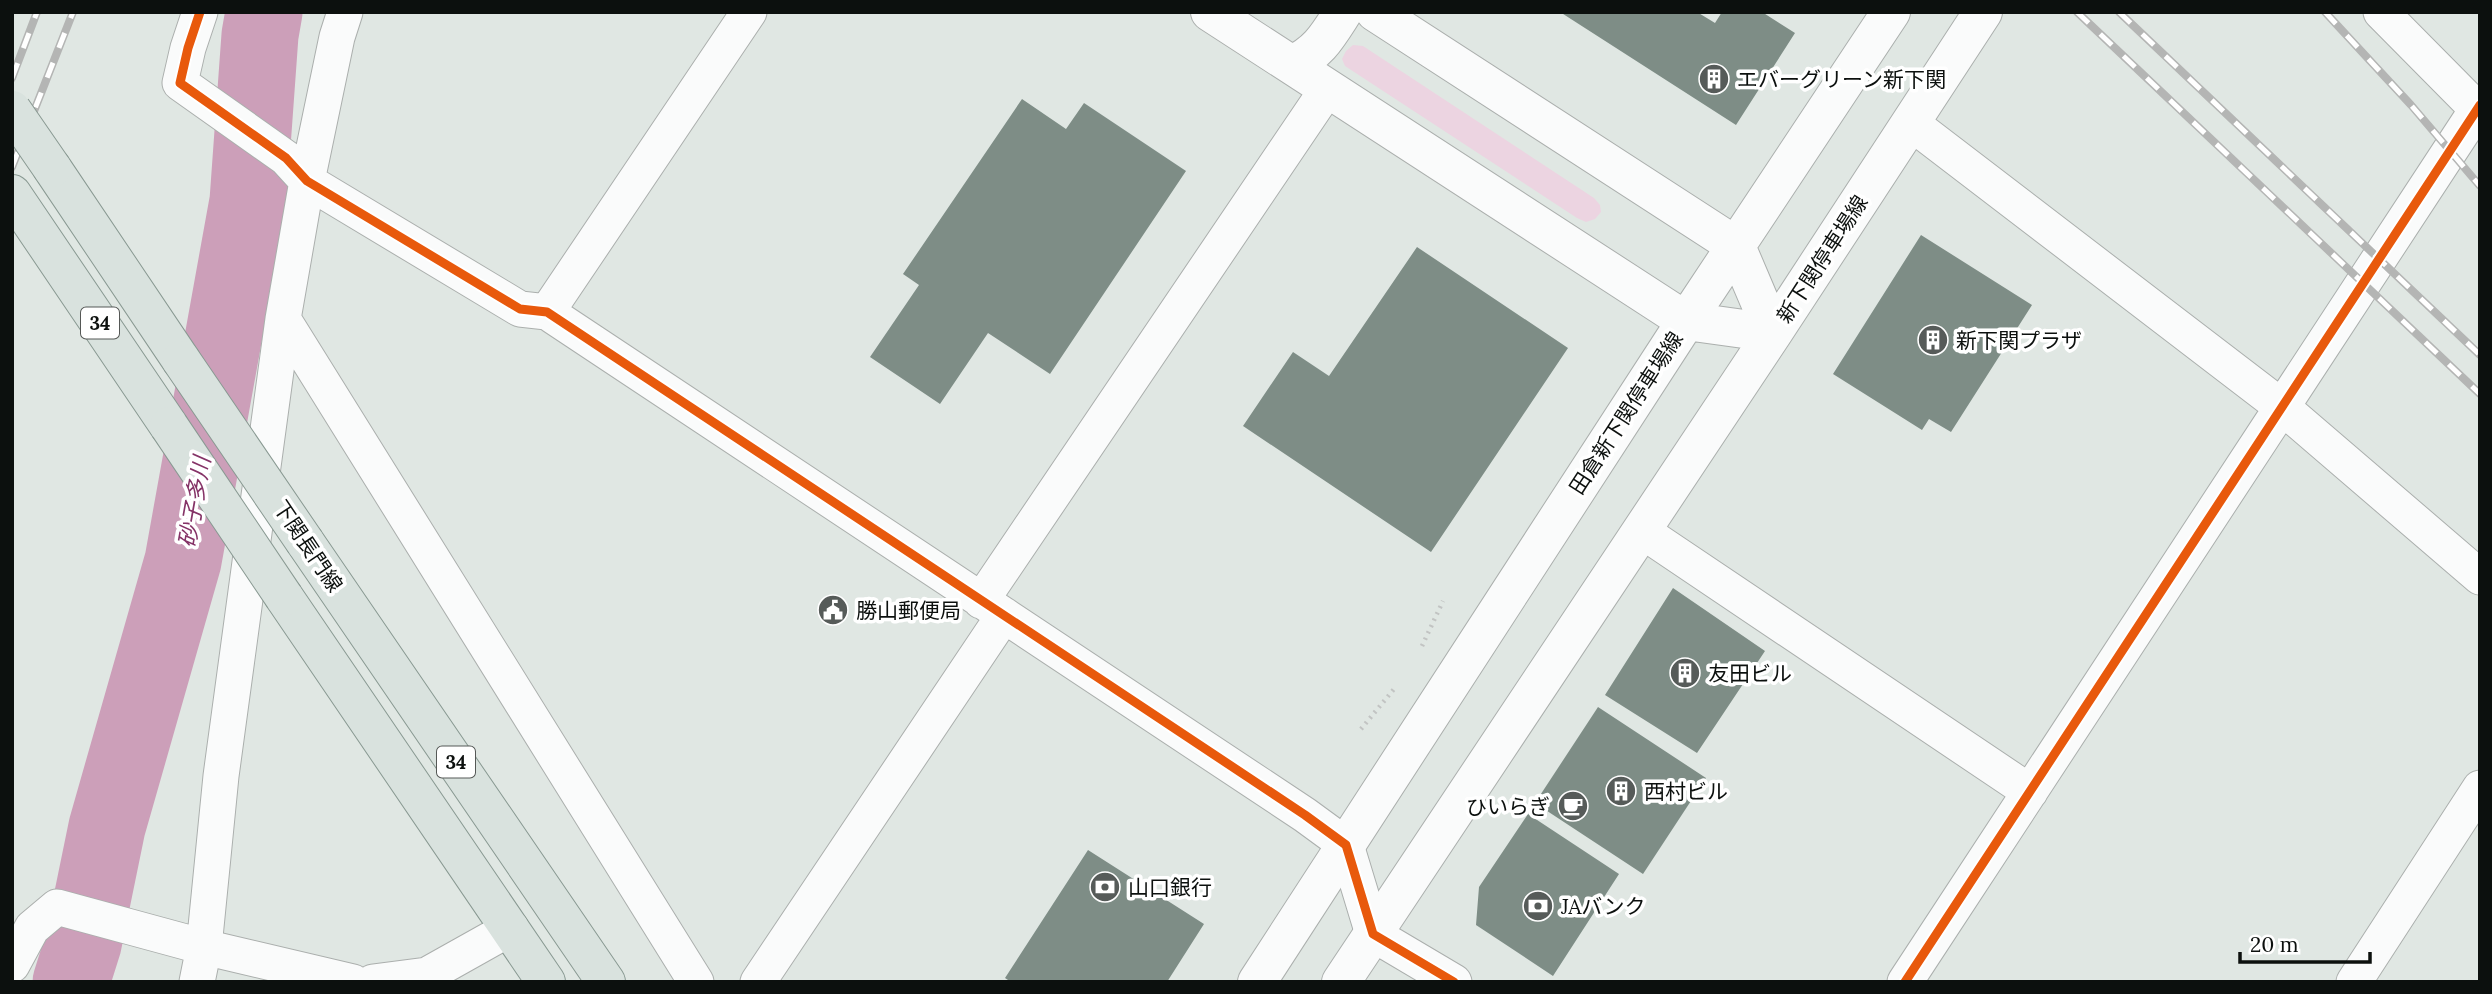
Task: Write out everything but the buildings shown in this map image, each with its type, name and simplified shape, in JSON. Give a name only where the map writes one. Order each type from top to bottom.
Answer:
[{"type":"main road","name":"田倉新下関停車場線","points":[[1210,12],[1686,321],[1257,982]]},
{"type":"main road","points":[[1292,65],[1310,56],[1326,39],[1343,12]]},
{"type":"main road","points":[[1341,982],[1773,333],[1736,246],[1375,12]]},
{"type":"main road","points":[[1686,321],[1891,12]]},
{"type":"main road","name":"新下関停車場線","points":[[1686,321],[1773,333],[1983,12]]},
{"type":"main road","name":"下関長門線","points":[[12,110],[606,982]]},
{"type":"main road","name":"34","points":[[21,207],[546,982]]},
{"type":"street","points":[[200,12],[180,83],[296,169],[520,309],[547,312],[1305,815],[1346,845],[1373,934],[1454,982]]},
{"type":"street","points":[[197,982],[204,947],[220,776],[283,319],[296,169],[345,12]]},
{"type":"street","points":[[1905,982],[2479,109],[2381,12]]},
{"type":"street","points":[[547,312],[734,18]]},
{"type":"street","points":[[758,982],[992,608],[1328,88]]},
{"type":"street","points":[[1911,123],[2282,407],[2480,577]]},
{"type":"street","points":[[283,319],[696,982]]},
{"type":"street","points":[[1642,531],[2030,792]]},
{"type":"street","points":[[2354,982],[2480,788]]},
{"type":"street","points":[[12,965],[32,928],[57,907],[204,947],[354,982]]},
{"type":"street","points":[[373,982],[427,975],[511,928]]},
{"type":"path","points":[[1420,650],[1443,601]]},
{"type":"path","points":[[1361,729],[1397,685]]},
{"type":"shaded area","points":[[1353,45],[1363,46],[1594,198],[1600,205],[1601,212],[1595,219],[1586,222],[1577,218],[1345,66],[1342,59]]},
{"type":"waterway","name":"砂子多川","points":[[71,982],[83,944],[107,827],[183,561],[248,201],[264,12]]},
{"type":"railway","points":[[12,78],[37,12]]},
{"type":"railway","points":[[12,167],[73,12]]},
{"type":"railway","points":[[2077,12],[2480,394]]},
{"type":"railway","points":[[2119,12],[2480,355]]},
{"type":"railway","points":[[2325,12],[2411,105],[2480,186]]},
{"type":"cycle path","points":[[200,12],[180,83],[286,158],[307,181],[520,309],[547,312],[1305,815],[1346,845],[1373,934],[1454,982]]},
{"type":"cycle path","points":[[1905,982],[2480,105]]},
{"type":"place","name":"エバーグリーン新下関","points":[[1714,79]]},
{"type":"place","name":"新下関プラザ","points":[[1933,340]]},
{"type":"place","name":"勝山郵便局","points":[[833,610]]},
{"type":"place","name":"友田ビル","points":[[1685,673]]},
{"type":"place","name":"西村ビル","points":[[1621,791]]},
{"type":"place","name":"ひいらぎ","points":[[1573,806]]},
{"type":"place","name":"山口銀行","points":[[1105,887]]},
{"type":"place","name":"JAバンク","points":[[1538,906]]}]
